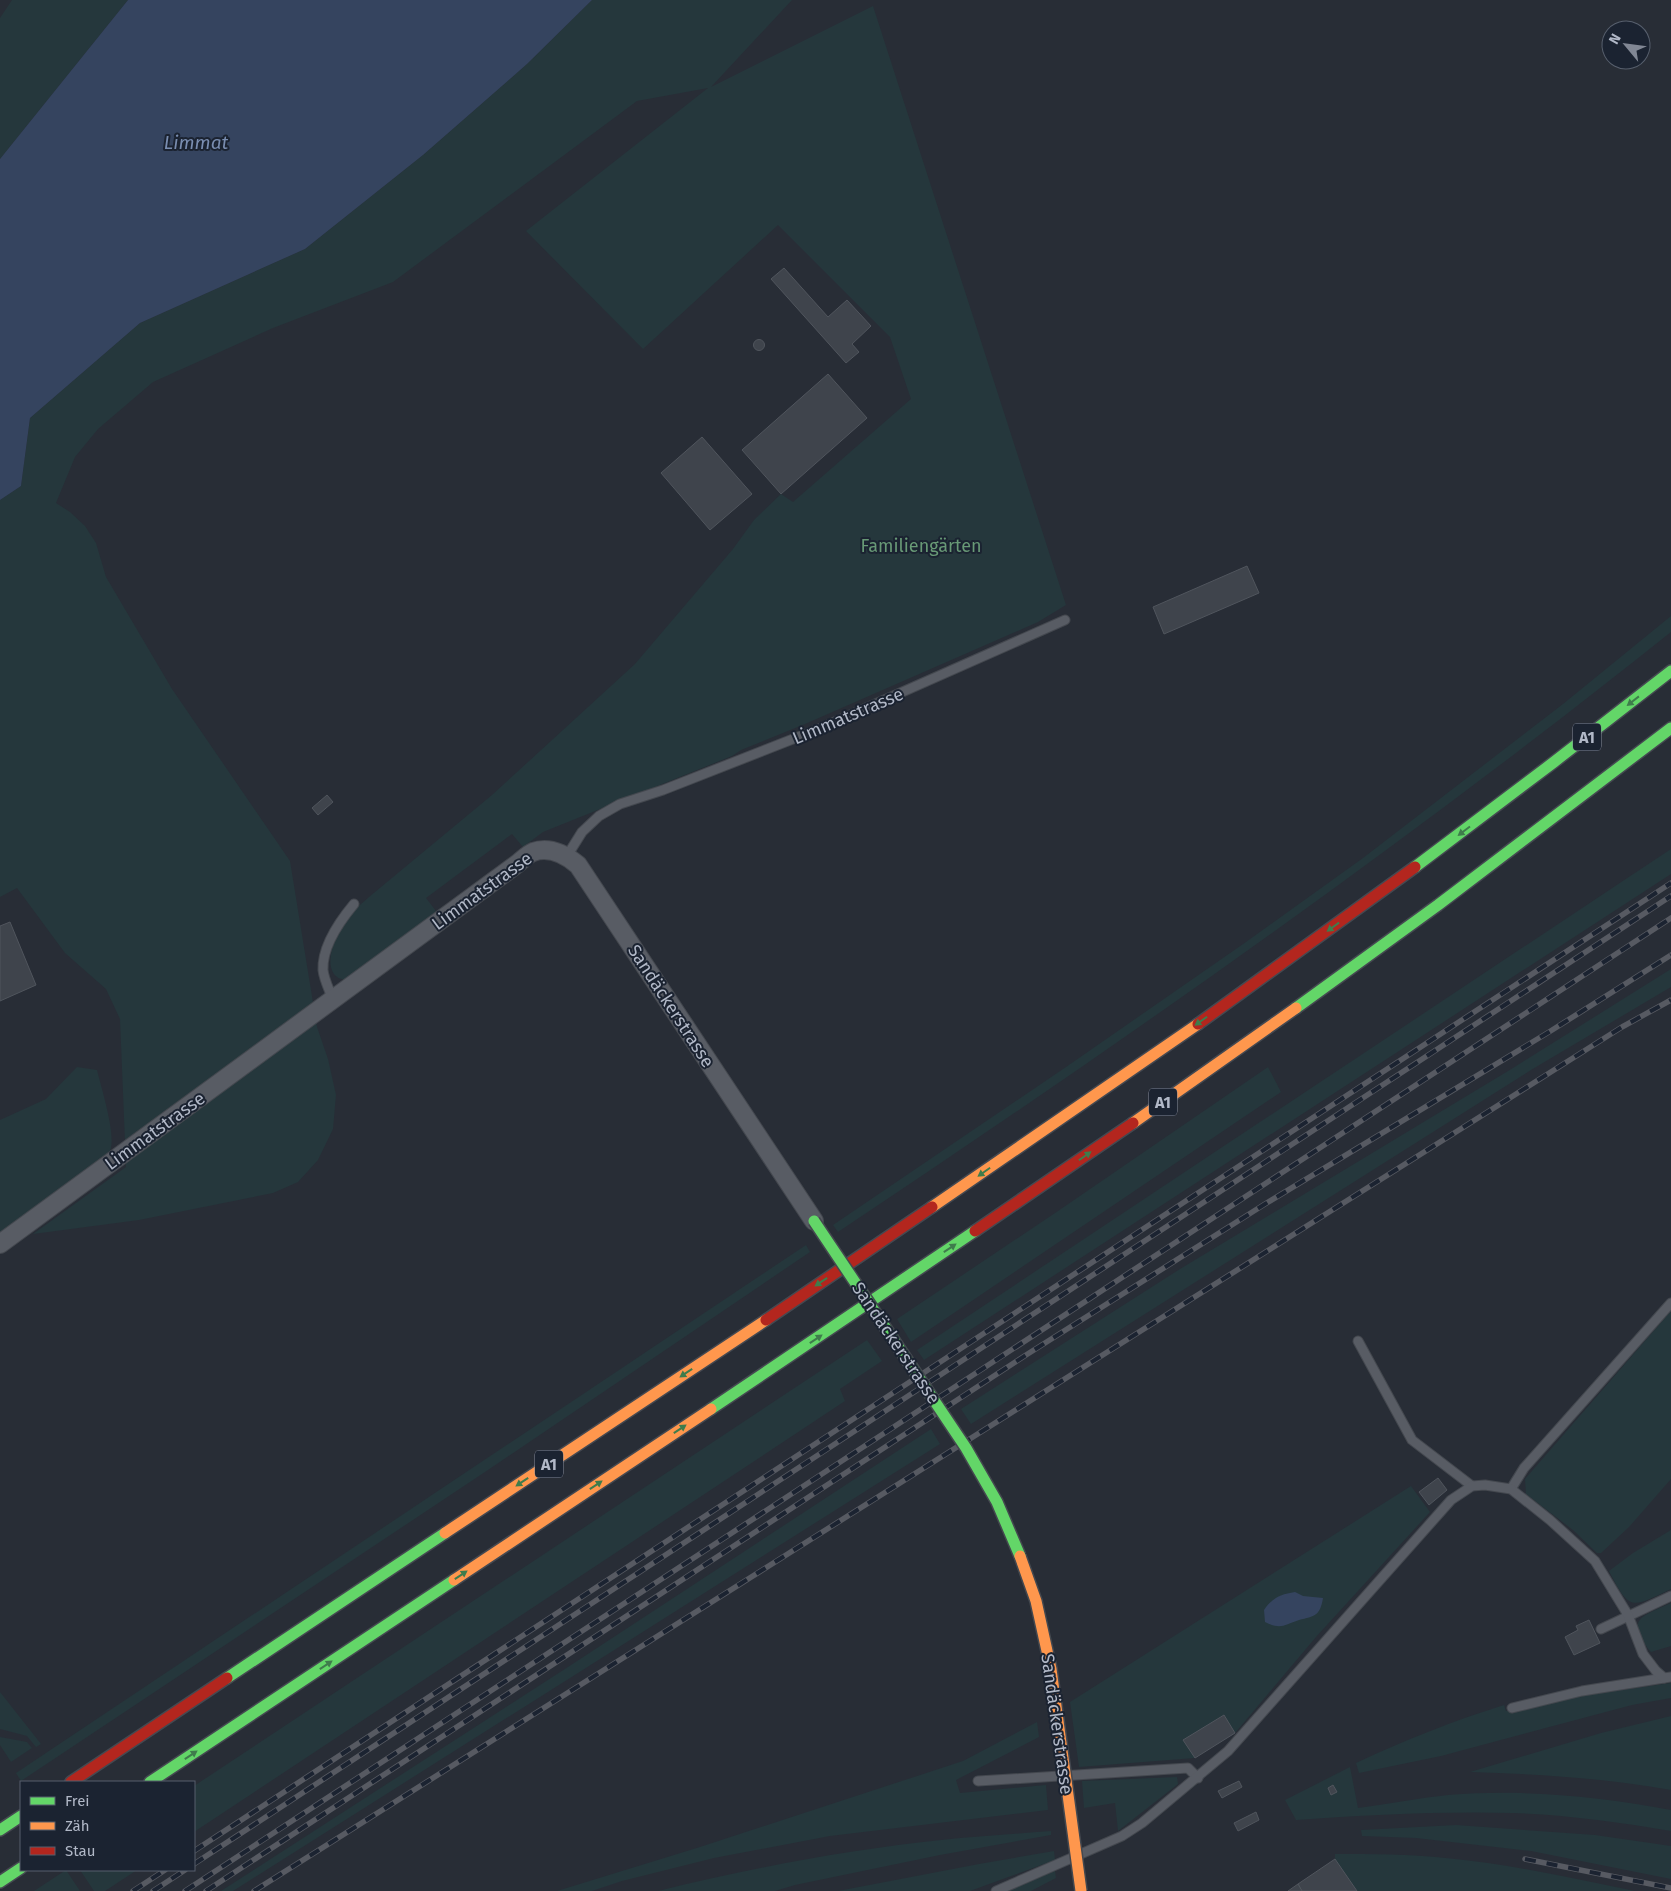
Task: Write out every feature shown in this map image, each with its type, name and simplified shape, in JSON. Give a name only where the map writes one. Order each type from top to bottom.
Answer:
[{"type":"main road","name":"A1","points":[[73,1781],[782,1309],[1114,1082],[1430,857],[1671,671]]},
{"type":"main road","name":"A1","points":[[152,1781],[815,1339],[1161,1103],[1432,909],[1671,728]]},
{"type":"main road","name":"Sandäckerstrasse","points":[[814,1221],[966,1448],[997,1502],[1016,1543],[1036,1601],[1051,1669],[1081,1891]]},
{"type":"main road","points":[[0,1830],[20,1817]]},
{"type":"main road","points":[[0,1882],[20,1869]]},
{"type":"street","name":"Limmatstrasse","points":[[0,1244],[533,852],[547,850],[567,856]]},
{"type":"street","name":"Sandäckerstrasse","points":[[567,856],[578,865],[814,1221]]},
{"type":"lane","name":"Limmatstrasse","points":[[567,856],[582,832],[599,816],[620,804],[663,790],[821,728],[1065,620]]},
{"type":"lane","points":[[333,1000],[323,971],[327,947],[336,928],[354,904]]},
{"type":"lane","points":[[1511,1489],[1524,1468],[1671,1302]]},
{"type":"lane","points":[[1358,1341],[1412,1440],[1472,1486]]},
{"type":"lane","points":[[996,1891],[1122,1836],[1142,1823],[1198,1778],[1228,1751],[1451,1500],[1472,1486],[1485,1485],[1511,1489],[1550,1520],[1595,1561],[1628,1615],[1643,1654],[1656,1671],[1668,1678]]},
{"type":"lane","points":[[1601,1629],[1671,1596]]},
{"type":"lane","points":[[1512,1708],[1582,1691],[1668,1678]]},
{"type":"lane","points":[[978,1781],[1188,1768],[1198,1778]]},
{"type":"green space","points":[[12,0],[128,0],[0,159],[0,18]]},
{"type":"green space","name":"Familiengärten","points":[[592,0],[792,0],[711,87],[873,6],[1066,605],[1038,622],[741,750],[732,756],[543,832],[523,847],[512,834],[426,898],[436,911],[421,926],[345,980],[337,977],[333,972],[331,957],[338,932],[350,914],[492,795],[635,664],[733,549],[754,520],[781,494],[793,502],[911,399],[890,337],[778,225],[643,349],[526,231],[708,88],[637,101],[393,282],[273,328],[153,382],[98,429],[75,457],[56,503],[70,512],[85,526],[96,543],[106,577],[172,689],[290,861],[317,1027],[328,1059],[336,1095],[333,1129],[318,1160],[298,1182],[273,1193],[139,1220],[33,1234],[126,1167],[120,1019],[106,989],[65,953],[17,888],[0,897],[0,500],[21,486],[30,418],[140,323],[305,249],[423,155],[527,64]]},
{"type":"green space","points":[[1671,616],[1671,632],[1365,866],[1051,1088],[838,1232],[833,1225],[1066,1067],[1363,858],[1563,704]]},
{"type":"green space","points":[[1671,849],[1671,874],[924,1360],[917,1350]]},
{"type":"green space","points":[[1671,969],[1671,987],[1531,1070],[971,1424],[961,1409],[1180,1269],[1513,1068]]},
{"type":"green space","points":[[77,1067],[97,1070],[110,1124],[112,1144],[109,1152],[102,1160],[0,1235],[0,1120],[46,1099]]},
{"type":"green space","points":[[1268,1067],[1281,1092],[911,1342],[897,1319]]},
{"type":"green space","points":[[806,1245],[810,1252],[488,1470],[21,1781],[16,1773]]},
{"type":"green space","points":[[1671,1311],[1671,1479],[1629,1527],[1601,1553],[1597,1553],[1573,1530],[1526,1494],[1525,1479]]},
{"type":"green space","points":[[867,1340],[882,1361],[840,1389],[845,1401],[195,1831],[195,1785]]},
{"type":"green space","points":[[931,1429],[940,1444],[233,1891],[221,1891],[568,1667]]},
{"type":"green space","points":[[1411,1486],[1430,1512],[1316,1637],[1235,1733],[1224,1715],[1184,1740],[1195,1758],[1079,1767],[1070,1702]]},
{"type":"green space","points":[[1671,1530],[1671,1589],[1639,1602],[1627,1600],[1609,1571],[1633,1553]]},
{"type":"green space","points":[[1671,1603],[1671,1646],[1651,1652],[1639,1632],[1640,1620],[1651,1612]]},
{"type":"green space","points":[[1671,1683],[1671,1698],[1632,1705],[1441,1756],[1359,1773],[1356,1763],[1429,1731],[1504,1705],[1506,1711],[1573,1697]]},
{"type":"green space","points":[[0,1692],[41,1744],[36,1747],[27,1736],[0,1729]]},
{"type":"green space","points":[[1671,1716],[1671,1790],[1571,1777],[1470,1772],[1601,1733]]},
{"type":"green space","points":[[1037,1722],[1039,1737],[956,1780],[960,1793],[1046,1785],[1048,1810],[830,1836],[714,1858],[622,1881],[592,1891],[557,1891],[700,1847],[963,1761]]},
{"type":"green space","points":[[0,1737],[27,1742],[32,1748],[11,1762],[0,1745]]},
{"type":"green space","points":[[1350,1767],[1358,1808],[1448,1795],[1476,1793],[1560,1795],[1616,1801],[1671,1810],[1671,1831],[1592,1819],[1513,1813],[1404,1814],[1296,1820],[1285,1800]]},
{"type":"green space","points":[[1177,1777],[1178,1784],[1118,1831],[1115,1803],[1084,1808],[1082,1781]]},
{"type":"green space","points":[[1456,1825],[1595,1835],[1671,1846],[1671,1879],[1531,1851],[1416,1838],[1362,1836],[1361,1830]]},
{"type":"green space","points":[[1051,1831],[1051,1835],[940,1855],[795,1885],[775,1891],[658,1891],[763,1867],[834,1854],[905,1844]]},
{"type":"green space","points":[[1054,1851],[1055,1860],[970,1891],[838,1891],[979,1864]]},
{"type":"green space","points":[[1335,1854],[1405,1855],[1470,1861],[1541,1872],[1635,1891],[1357,1891],[1335,1859]]},
{"type":"green space","points":[[67,1871],[80,1891],[34,1891]]},
{"type":"green space","points":[[81,1871],[135,1871],[105,1891],[94,1891]]},
{"type":"green space","points":[[1055,1871],[1056,1878],[1031,1891],[1004,1891]]},
{"type":"water","name":"Limmat","points":[[128,0],[592,0],[527,64],[423,155],[305,249],[140,323],[30,418],[21,486],[0,500],[0,159]]},
{"type":"water","points":[[1295,1592],[1303,1596],[1323,1598],[1318,1612],[1313,1616],[1282,1626],[1275,1626],[1265,1622],[1264,1610],[1270,1602],[1281,1595]]},
{"type":"building","points":[[784,268],[828,317],[847,300],[871,326],[852,344],[859,352],[846,363],[771,279]]},
{"type":"building","points":[[757,340],[761,340],[764,345],[763,349],[757,350],[754,347],[754,343]]},
{"type":"building","points":[[828,374],[867,418],[781,494],[742,450]]},
{"type":"building","points":[[702,437],[752,494],[710,530],[661,473]]},
{"type":"building","points":[[1247,566],[1259,593],[1164,634],[1153,607]]},
{"type":"building","points":[[327,795],[333,802],[318,815],[312,808]]},
{"type":"building","points":[[10,922],[36,985],[0,1001],[0,926]]},
{"type":"building","points":[[1438,1478],[1447,1490],[1429,1505],[1419,1492]]},
{"type":"building","points":[[1589,1620],[1600,1643],[1574,1655],[1565,1637],[1578,1630],[1576,1626]]},
{"type":"building","points":[[1224,1715],[1235,1733],[1195,1758],[1183,1740]]},
{"type":"building","points":[[1239,1781],[1242,1787],[1222,1798],[1218,1791]]},
{"type":"building","points":[[1333,1785],[1337,1792],[1331,1795],[1328,1788]]},
{"type":"building","points":[[1256,1812],[1259,1820],[1238,1831],[1234,1823]]},
{"type":"building","points":[[1335,1859],[1357,1891],[1302,1891],[1298,1884]]},
{"type":"building","points":[[1298,1884],[1302,1891],[1288,1891]]},
{"type":"railway","points":[[195,1850],[1671,883]]},
{"type":"railway","points":[[195,1863],[1671,896]]},
{"type":"railway","points":[[185,1891],[1671,918]]},
{"type":"railway","points":[[206,1891],[1026,1355],[1265,1204],[1549,1032],[1671,955]]},
{"type":"railway","points":[[254,1891],[1622,1027],[1671,1000]]},
{"type":"railway","points":[[1525,1859],[1671,1888]]},
{"type":"railway","points":[[133,1891],[163,1871]]},
{"type":"railway","points":[[153,1891],[183,1871]]},
{"type":"traffic: fast","points":[[1415,867],[1671,671]]},
{"type":"traffic: fast","points":[[1296,1008],[1438,905],[1671,728]]},
{"type":"traffic: fast","points":[[814,1221],[966,1448],[997,1502],[1020,1556]]},
{"type":"traffic: fast","points":[[711,1409],[975,1231]]},
{"type":"traffic: fast","points":[[227,1678],[445,1533]]},
{"type":"traffic: fast","points":[[152,1781],[454,1580]]},
{"type":"traffic: fast","points":[[0,1830],[20,1817]]},
{"type":"traffic: fast","points":[[0,1882],[20,1869]]},
{"type":"traffic: slow","points":[[1133,1123],[1296,1008]]},
{"type":"traffic: slow","points":[[932,1207],[1198,1024]]},
{"type":"traffic: slow","points":[[445,1533],[766,1320]]},
{"type":"traffic: slow","points":[[454,1580],[711,1409]]},
{"type":"traffic: slow","points":[[1020,1556],[1036,1601],[1051,1669],[1081,1891]]},
{"type":"traffic: jam","points":[[1198,1024],[1415,867]]},
{"type":"traffic: jam","points":[[975,1231],[1133,1123]]},
{"type":"traffic: jam","points":[[766,1320],[932,1207]]},
{"type":"traffic: jam","points":[[72,1781],[227,1678]]}]
